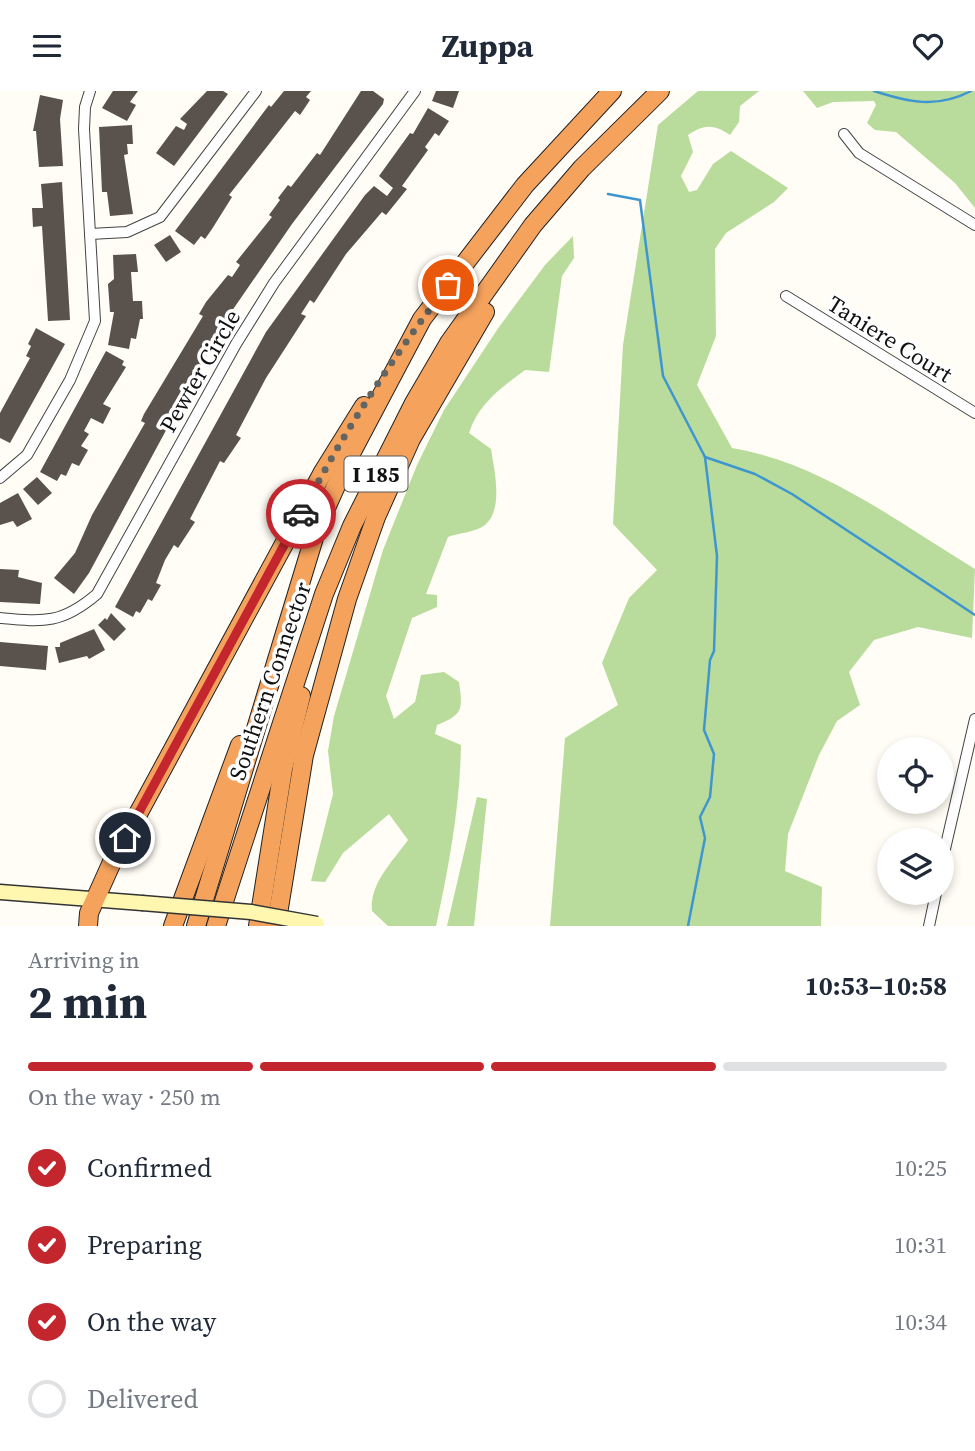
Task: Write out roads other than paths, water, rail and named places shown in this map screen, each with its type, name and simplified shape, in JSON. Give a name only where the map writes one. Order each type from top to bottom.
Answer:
[{"type":"highway","name":"Southern Connector","points":[[196,926],[317,528],[348,459],[422,319],[525,185],[612,91]]},
{"type":"highway","name":"Southern Connector","points":[[216,926],[302,657],[346,542],[380,465],[414,403],[489,284],[533,225],[582,169],[663,91]]},
{"type":"highway","points":[[276,926],[298,787],[347,599],[376,517],[430,402],[496,295],[547,224],[663,91]]},
{"type":"highway","points":[[88,926],[89,913],[112,862],[323,471],[391,362],[422,319]]},
{"type":"highway","points":[[258,926],[286,757],[346,542]]},
{"type":"highway","points":[[173,926],[231,763],[269,681]]},
{"type":"highway","points":[[284,926],[314,722]]},
{"type":"street","points":[[0,478],[27,455],[91,336],[95,321],[84,129],[85,107],[90,91]]},
{"type":"street","points":[[90,234],[127,232],[160,217],[256,91]]},
{"type":"street","name":"Pewter Circle","points":[[0,618],[60,619],[78,611],[97,594],[236,344],[274,283],[415,91]]},
{"type":"street","points":[[844,134],[859,153],[975,225]]},
{"type":"street","name":"Taniere Court","points":[[786,296],[975,413]]},
{"type":"street","points":[[950,828],[975,719]]},
{"type":"street","points":[[0,892],[251,912],[320,925]]},
{"type":"street","points":[[929,926],[933,905]]},
{"type":"waterway","points":[[874,91],[922,102],[946,100],[971,91]]},
{"type":"waterway","points":[[608,194],[640,200],[663,376],[705,457],[717,556],[714,651],[710,660],[704,730],[714,754],[710,797],[700,817],[705,838],[688,926]]},
{"type":"waterway","points":[[705,457],[755,474],[792,494],[975,615]]}]
